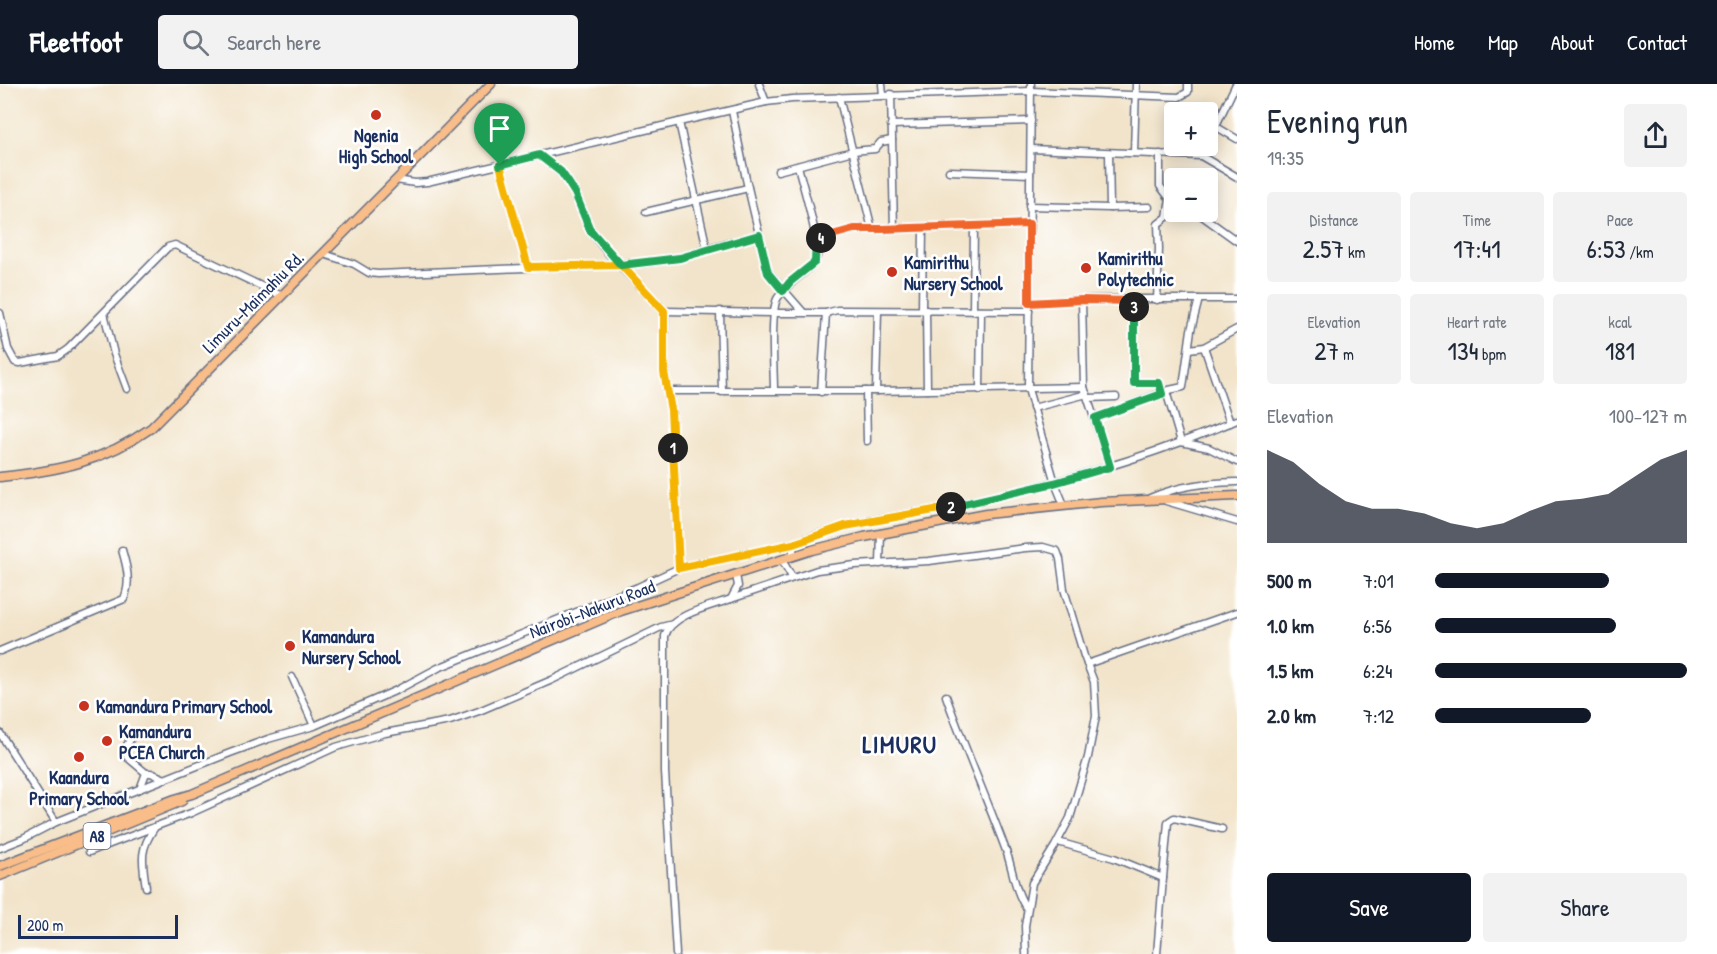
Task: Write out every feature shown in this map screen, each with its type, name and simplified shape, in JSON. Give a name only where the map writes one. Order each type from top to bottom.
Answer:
[{"type":"highway","name":"Limuru-Maimahiu Rd.","points":[[0,477],[42,473],[77,465],[112,451],[139,436],[162,417],[491,84]]},
{"type":"highway","name":"Nairobi-Nakuru Road","points":[[0,866],[175,798],[192,794],[621,611],[793,556],[881,534],[987,514],[1064,505],[1237,496]]},
{"type":"highway","name":"Nairobi-Nakuru Road","points":[[0,876],[177,804],[192,794]]},
{"type":"street","points":[[759,84],[766,102]]},
{"type":"street","points":[[882,84],[883,95]]},
{"type":"street","points":[[959,84],[959,93]]},
{"type":"street","points":[[1086,84],[1086,93]]},
{"type":"street","points":[[1134,153],[1136,84]]},
{"type":"street","points":[[396,180],[427,182],[766,102],[891,94],[959,93],[1031,87],[1086,93],[1179,97],[1188,92],[1188,84]]},
{"type":"street","points":[[1218,117],[1236,84]]},
{"type":"street","points":[[1031,87],[1028,389],[1054,483],[1064,505]]},
{"type":"street","points":[[891,94],[894,229]]},
{"type":"street","points":[[839,97],[872,229]]},
{"type":"street","points":[[732,111],[768,273],[804,312]]},
{"type":"street","points":[[891,125],[1031,121]]},
{"type":"street","points":[[679,122],[707,249]]},
{"type":"street","points":[[1218,132],[1237,139]]},
{"type":"street","points":[[778,171],[853,151],[875,148],[881,142],[892,140]]},
{"type":"street","points":[[1031,149],[1164,154]]},
{"type":"street","points":[[1109,153],[1110,208]]},
{"type":"street","points":[[1157,300],[1158,224],[1167,217],[1170,199],[1160,186],[1160,154]]},
{"type":"street","points":[[539,155],[561,172],[568,182],[590,230],[664,311],[664,372],[671,410],[679,568]]},
{"type":"street","points":[[1201,156],[1237,177]]},
{"type":"street","points":[[500,165],[528,267]]},
{"type":"street","points":[[774,390],[776,301],[790,282],[815,262],[816,240],[798,166]]},
{"type":"street","points":[[949,171],[1030,174]]},
{"type":"street","points":[[646,212],[748,188]]},
{"type":"street","points":[[1029,206],[1149,207]]},
{"type":"street","points":[[1211,222],[1237,241]]},
{"type":"street","points":[[816,240],[854,229],[1029,224]]},
{"type":"street","points":[[974,226],[980,390]]},
{"type":"street","points":[[923,228],[927,390]]},
{"type":"street","points":[[324,254],[354,264],[369,273],[378,274],[621,265],[670,260],[759,235]]},
{"type":"street","points":[[0,313],[10,355],[15,362],[62,355],[171,245],[228,269],[282,296]]},
{"type":"street","points":[[1095,418],[1183,387],[1191,330],[1199,299]]},
{"type":"street","points":[[1029,303],[1082,300],[1237,299]]},
{"type":"street","points":[[1082,300],[1084,387],[1110,467]]},
{"type":"street","points":[[1134,301],[1134,383],[1159,383],[1181,442]]},
{"type":"street","points":[[720,310],[722,392]]},
{"type":"street","points":[[664,311],[826,313],[837,310],[1029,310]]},
{"type":"street","points":[[876,391],[878,311]]},
{"type":"street","points":[[104,313],[114,354],[128,389]]},
{"type":"street","points":[[821,392],[826,313]]},
{"type":"street","points":[[1189,349],[1204,347],[1237,329]]},
{"type":"street","points":[[1204,347],[1230,423]]},
{"type":"street","points":[[668,391],[821,392],[1084,387]]},
{"type":"street","points":[[866,391],[867,441]]},
{"type":"street","points":[[1033,408],[1088,396],[1116,397]]},
{"type":"street","points":[[0,848],[56,822],[165,779],[268,739],[314,726],[397,690],[438,668],[638,587],[679,568],[793,544],[845,526],[956,506],[1054,483],[1110,467],[1237,420]]},
{"type":"street","points":[[1181,442],[1209,448],[1237,462]]},
{"type":"street","points":[[1152,499],[1174,488],[1193,484],[1237,482]]},
{"type":"street","points":[[1152,499],[1237,522]]},
{"type":"street","points":[[880,564],[881,534]]},
{"type":"street","points":[[793,544],[793,556]]},
{"type":"street","points":[[676,954],[665,772],[664,675],[667,630],[691,612],[817,570],[929,561],[1043,547],[1054,549],[1059,554],[1062,580],[1095,688],[1095,724],[1076,800],[1058,842],[1032,883],[1025,926],[1026,954]]},
{"type":"street","points":[[0,651],[124,599],[128,588],[127,566],[122,550]]},
{"type":"street","points":[[782,560],[792,577]]},
{"type":"street","points":[[730,599],[738,586],[736,575]]},
{"type":"street","points":[[1087,664],[1237,612]]},
{"type":"street","points":[[89,852],[222,799],[336,747],[385,733],[450,721],[479,711],[552,680],[661,627],[674,624]]},
{"type":"street","points":[[292,677],[314,726]]},
{"type":"street","points":[[946,696],[1006,850],[1020,898],[1027,909]]},
{"type":"street","points":[[0,733],[56,822]]},
{"type":"street","points":[[331,736],[336,747]]},
{"type":"street","points":[[131,738],[126,747],[127,757],[146,773],[165,779]]},
{"type":"street","points":[[140,789],[146,773]]},
{"type":"street","points":[[1157,954],[1168,822],[1174,818],[1222,829]]},
{"type":"street","points":[[146,887],[142,853],[146,841],[156,827]]},
{"type":"street","points":[[1058,842],[1114,858],[1163,878]]},
{"type":"place","name":"Ngenia High School","points":[[376,115]]},
{"type":"place","name":"Kamirithu Polytechnic","points":[[1086,268]]},
{"type":"place","name":"Kamirithu Nursery School","points":[[892,272]]},
{"type":"place","name":"Kamandura Nursery School","points":[[290,646]]},
{"type":"place","name":"Kamandura Primary School","points":[[84,706]]},
{"type":"place","name":"Kamandura PCEA Church","points":[[107,741]]},
{"type":"place","name":"Kaandura Primary School","points":[[79,757]]},
{"type":"district","name":"LIMURU","points":[[900,744]]},
{"type":"route","points":[[500,165],[528,267],[621,265],[664,311],[664,372],[671,410],[679,568],[793,544],[845,526],[956,506],[1110,467],[1095,418],[1162,394],[1159,383],[1134,383],[1134,301],[1082,300],[1029,303],[1029,224],[849,230],[816,240],[815,262],[790,282],[783,291],[768,273],[759,235],[680,258],[621,265],[590,230],[575,193],[561,172],[539,155],[500,165]]}]
